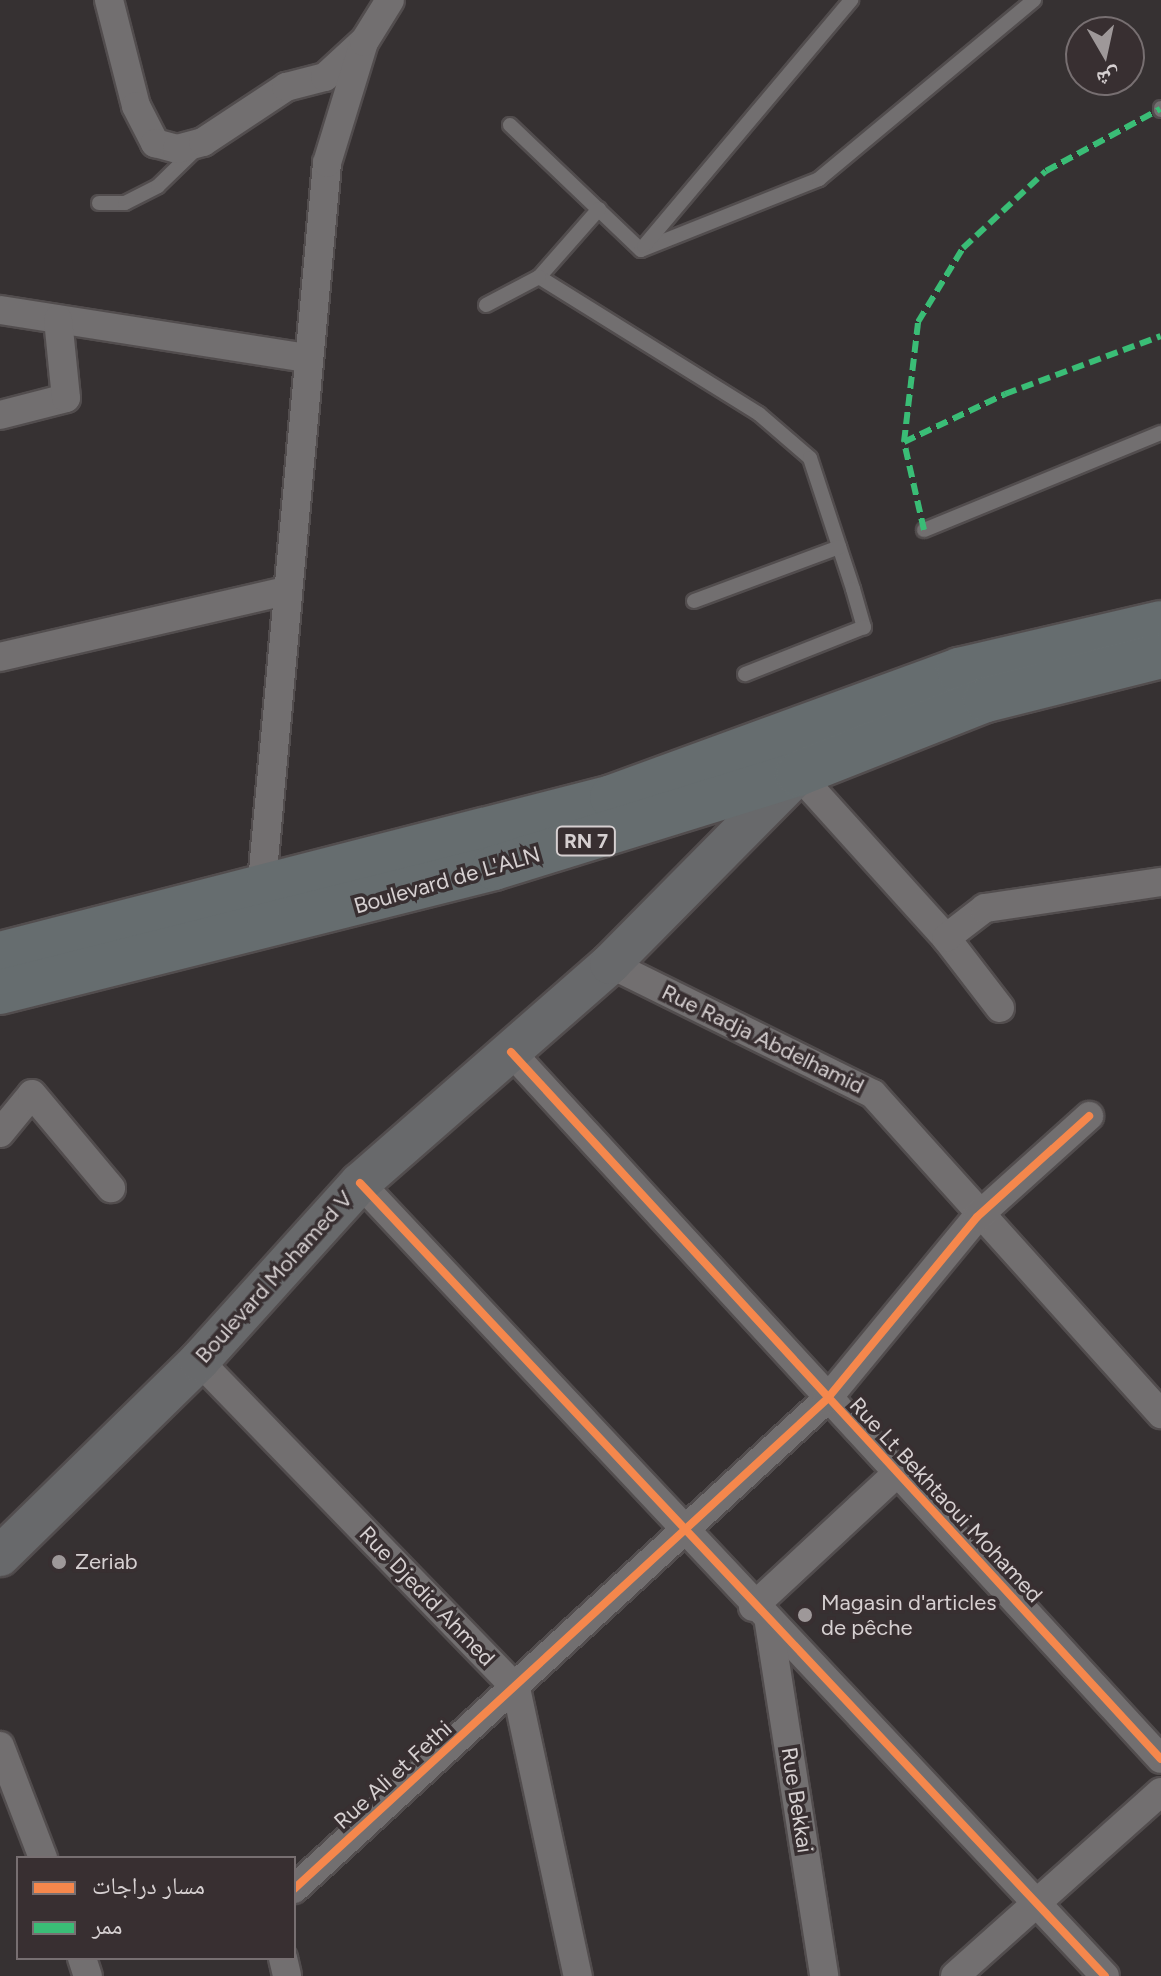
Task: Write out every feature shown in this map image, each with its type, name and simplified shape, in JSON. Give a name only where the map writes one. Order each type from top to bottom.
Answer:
[{"type":"main road","name":"Boulevard de L'ALN","points":[[0,954],[261,893],[612,797],[959,670],[1161,623]]},
{"type":"main road","name":"Boulevard de L'ALN","points":[[0,992],[494,868],[798,774],[986,700],[1161,656]]},
{"type":"main road","name":"Boulevard Mohamed V","points":[[0,1556],[199,1361],[360,1183],[610,964],[798,774]]},
{"type":"street","points":[[109,0],[136,106],[155,143],[177,149],[203,142],[286,87],[325,77],[364,42]]},
{"type":"street","points":[[261,893],[306,358],[327,163],[364,42],[390,0]]},
{"type":"street","points":[[0,310],[306,358]]},
{"type":"street","points":[[0,415],[66,398],[58,319]]},
{"type":"street","points":[[0,657],[287,591]]},
{"type":"street","points":[[798,774],[946,938],[1000,1008]]},
{"type":"street","points":[[946,938],[985,908],[1161,882]]},
{"type":"street","name":"Rue Radja Abdelhamid","points":[[610,964],[873,1094],[977,1217],[1161,1414]]},
{"type":"street","name":"Rue Lt Bekhtaoui Mohamed","points":[[511,1052],[1161,1759]]},
{"type":"street","points":[[0,1133],[32,1094],[111,1188]]},
{"type":"street","name":"Rue Ali et Fethi","points":[[296,1887],[516,1688],[678,1529],[827,1399],[977,1217],[1089,1116]]},
{"type":"street","points":[[360,1183],[678,1529],[1105,1976]]},
{"type":"street","name":"Rue Djedid Ahmed","points":[[199,1361],[516,1688]]},
{"type":"street","points":[[761,1615],[896,1474]]},
{"type":"street","name":"Rue Bekkai","points":[[761,1615],[824,1976]]},
{"type":"street","points":[[516,1688],[578,1976]]},
{"type":"street","points":[[0,1746],[42,1856]]},
{"type":"street","points":[[955,1976],[1038,1908],[1161,1792]]},
{"type":"lane","points":[[641,250],[851,0]]},
{"type":"lane","points":[[641,250],[819,179],[1034,0]]},
{"type":"lane","points":[[510,125],[641,250]]},
{"type":"lane","points":[[99,203],[125,203],[158,186],[203,142]]},
{"type":"lane","points":[[486,305],[539,277],[599,209]]},
{"type":"lane","points":[[539,277],[759,414],[810,458],[864,627],[745,674]]},
{"type":"lane","points":[[924,530],[1161,433]]},
{"type":"lane","points":[[694,601],[839,547]]},
{"type":"marked path","points":[[904,442],[918,322],[963,248],[1046,171],[1160,109]]},
{"type":"marked path","points":[[924,530],[904,442],[1005,394],[1161,336]]},
{"type":"cycle path","points":[[511,1052],[1161,1759]]},
{"type":"cycle path","points":[[296,1887],[827,1399],[977,1217],[1089,1116]]},
{"type":"cycle path","points":[[360,1183],[1105,1976]]},
{"type":"place","name":"Zeriab","points":[[59,1562]]},
{"type":"place","name":"Magasin d'articles de pêche","points":[[805,1615]]}]
